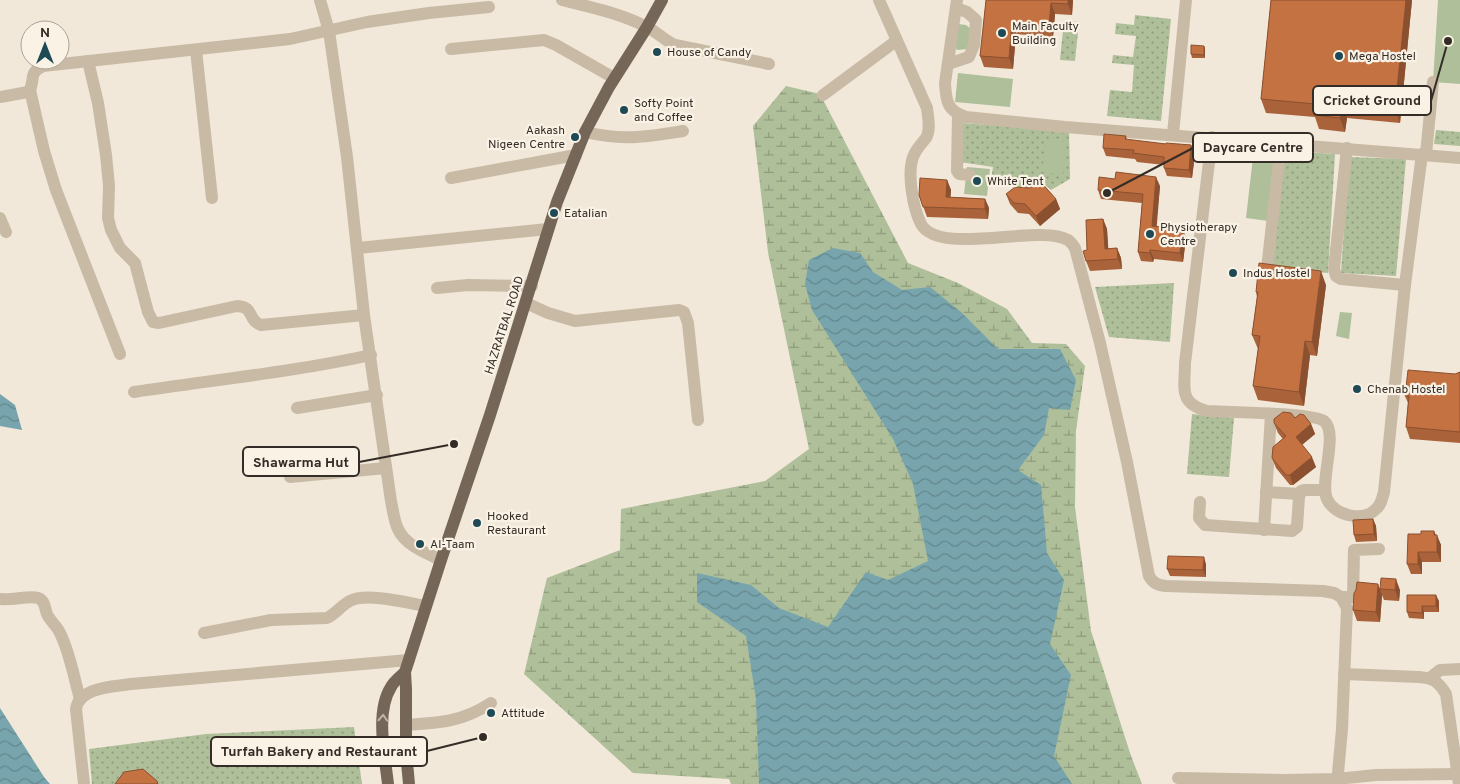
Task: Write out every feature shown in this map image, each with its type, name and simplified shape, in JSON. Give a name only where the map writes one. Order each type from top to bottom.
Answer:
[{"type":"main road","name":"HAZRATBAL ROAD","points":[[409,784],[406,752],[407,666],[426,606],[532,286],[557,202],[585,132],[614,78],[662,0]]},
{"type":"main road","name":"HAZRATBAL ROAD","points":[[388,784],[382,712],[391,687],[407,666]]},
{"type":"street","points":[[320,0],[329,31],[347,157],[364,315],[391,501],[398,531],[412,544],[441,560]]},
{"type":"street","points":[[562,0],[613,14],[647,27],[675,45],[769,64]]},
{"type":"street","points":[[879,0],[927,108],[929,124],[927,136],[918,147],[912,159],[910,175],[912,194],[922,225],[928,232],[940,236],[999,238],[1038,235],[1055,236],[1067,239],[1075,248],[1100,343],[1127,462],[1149,576],[1152,581],[1158,585],[1166,586],[1324,591],[1342,597],[1353,597],[1354,550],[1379,550]]},
{"type":"street","points":[[1173,134],[1186,0]]},
{"type":"street","points":[[948,64],[969,57],[974,45],[976,20],[956,4],[945,83],[946,96],[949,107],[966,117],[1055,126],[1460,158]]},
{"type":"street","points":[[120,354],[56,190],[44,150],[30,90],[33,74],[36,70],[43,66],[290,39],[367,22],[489,7]]},
{"type":"street","points":[[451,49],[544,40],[614,78]]},
{"type":"street","points":[[823,96],[896,41]]},
{"type":"street","points":[[196,50],[212,198]]},
{"type":"street","points":[[88,61],[98,103],[106,155],[109,186],[108,218],[111,230],[120,248],[135,263],[148,312],[153,322],[160,323],[237,306],[246,308],[253,320],[261,325],[364,315]]},
{"type":"street","points":[[1212,137],[1185,363],[1186,396],[1188,402],[1196,408],[1207,411],[1305,415],[1326,422],[1329,433],[1326,497],[1329,504],[1339,512],[1354,516],[1364,515],[1375,511],[1381,503],[1384,492],[1401,372],[1405,285],[1433,82]]},
{"type":"street","points":[[0,97],[30,90]]},
{"type":"street","points":[[958,114],[956,171],[959,174],[970,175]]},
{"type":"street","points":[[585,132],[615,138],[634,138],[683,132]]},
{"type":"street","points":[[1267,269],[1281,143]]},
{"type":"street","points":[[1347,148],[1334,269],[1336,276],[1341,279],[1405,285]]},
{"type":"street","points":[[451,178],[576,155]]},
{"type":"street","points":[[0,218],[6,232]]},
{"type":"street","points":[[358,248],[548,229]]},
{"type":"street","points":[[437,288],[468,285],[532,286]]},
{"type":"street","points":[[526,303],[548,313],[575,320],[679,310],[684,312],[688,323],[698,420]]},
{"type":"street","points":[[134,392],[319,366],[371,355]]},
{"type":"street","points":[[297,408],[377,395]]},
{"type":"street","points":[[1264,530],[1271,414]]},
{"type":"street","points":[[290,477],[386,468]]},
{"type":"street","points":[[1200,502],[1200,518],[1205,525],[1287,531],[1295,530],[1300,494],[1304,490],[1325,490]]},
{"type":"street","points":[[1266,492],[1300,494]]},
{"type":"street","points":[[0,599],[33,597],[42,600],[48,616],[60,632],[65,645],[80,699]]},
{"type":"street","points":[[1337,781],[1346,608],[1342,597]]},
{"type":"street","points":[[204,633],[271,620],[327,618],[336,614],[345,604],[360,598],[426,606]]},
{"type":"street","points":[[84,784],[76,709],[80,699],[87,694],[130,684],[407,666]]},
{"type":"street","points":[[1430,678],[1440,670],[1460,668]]},
{"type":"street","points":[[1178,778],[1286,782],[1337,781],[1376,775],[1459,778],[1446,694],[1438,682],[1430,678],[1344,674]]},
{"type":"street","points":[[406,725],[441,723],[457,719],[476,713],[491,703]]},
{"type":"green space","points":[[1438,0],[1460,0],[1460,84],[1433,82]]},
{"type":"green space","points":[[1135,15],[1171,19],[1161,121],[1107,116],[1110,90],[1132,92],[1134,65],[1112,63],[1113,55],[1133,57],[1136,36],[1115,34],[1116,23],[1134,25]]},
{"type":"green space","points":[[1064,21],[1079,22],[1075,61],[1060,60]]},
{"type":"green space","points":[[958,24],[966,25],[972,30],[967,49],[958,50],[954,48]]},
{"type":"green space","points":[[958,73],[1013,79],[1010,107],[955,102]]},
{"type":"green space","points":[[786,86],[820,94],[908,263],[958,283],[1007,309],[1032,343],[1066,344],[1085,366],[1076,431],[1075,507],[1091,631],[1131,756],[1142,784],[731,784],[729,779],[633,773],[524,674],[547,578],[620,550],[621,509],[765,481],[809,449],[768,252],[753,126]]},
{"type":"green space","points":[[962,123],[1069,131],[1070,179],[1051,190],[1043,183],[1031,192],[1015,190],[1013,181],[1007,176],[999,176],[991,180],[993,167],[960,162]]},
{"type":"green space","points":[[1436,130],[1460,132],[1460,146],[1434,144]]},
{"type":"green space","points":[[1046,141],[1066,142],[1063,174],[1042,172]]},
{"type":"green space","points":[[1285,151],[1335,154],[1328,273],[1272,267]]},
{"type":"green space","points":[[1253,157],[1283,160],[1276,222],[1246,218]]},
{"type":"green space","points":[[1349,157],[1406,159],[1396,276],[1341,273]]},
{"type":"green space","name":"White Tent","points":[[967,167],[990,169],[987,196],[964,194]]},
{"type":"green space","points":[[1174,283],[1170,342],[1109,337],[1095,287]]},
{"type":"green space","points":[[1340,312],[1352,313],[1349,339],[1336,336]]},
{"type":"green space","points":[[1192,414],[1234,418],[1229,477],[1187,474]]},
{"type":"green space","points":[[354,727],[362,784],[92,784],[89,749],[206,734]]},
{"type":"water","points":[[833,248],[860,253],[873,272],[902,290],[930,287],[961,312],[998,349],[1060,349],[1076,380],[1070,410],[1049,408],[1044,435],[1018,470],[1041,485],[1047,553],[1064,580],[1050,644],[1071,675],[1054,756],[1072,784],[759,784],[756,699],[746,636],[697,602],[697,573],[751,585],[779,608],[828,627],[866,572],[888,580],[928,561],[913,484],[893,439],[812,310],[805,284],[809,260]]},
{"type":"water","points":[[0,394],[15,405],[22,430],[0,426]]},
{"type":"water","points":[[0,708],[44,777],[50,784],[0,784]]},
{"type":"building","points":[[986,0],[1068,0],[1068,4],[1051,3],[1049,26],[1012,23],[1009,58],[980,56]]},
{"type":"building","name":"Mega Hostel","points":[[1271,0],[1406,0],[1395,109],[1342,104],[1340,118],[1314,115],[1315,104],[1261,99]]},
{"type":"building","points":[[1191,45],[1204,46],[1204,55],[1191,54]]},
{"type":"building","points":[[1104,134],[1126,136],[1125,139],[1191,145],[1189,170],[1164,168],[1164,157],[1133,153],[1134,150],[1103,148]]},
{"type":"building","points":[[1116,172],[1156,177],[1152,226],[1183,229],[1180,253],[1150,250],[1150,253],[1138,252],[1143,194],[1098,190],[1099,177],[1115,179]]},
{"type":"building","points":[[920,178],[947,180],[946,197],[985,199],[985,209],[923,207],[919,195]]},
{"type":"building","points":[[1039,180],[1056,199],[1036,216],[1025,204],[1014,203],[1006,194],[1015,187],[1030,188]]},
{"type":"building","points":[[1103,219],[1105,249],[1117,248],[1118,259],[1086,261],[1083,251],[1087,250],[1086,220]]},
{"type":"building","points":[[1259,263],[1321,271],[1312,342],[1305,341],[1299,392],[1253,386],[1260,336],[1252,335],[1258,292],[1256,292]]},
{"type":"building","points":[[1408,370],[1455,374],[1460,372],[1460,432],[1406,427],[1409,396],[1405,396]]},
{"type":"building","points":[[1283,412],[1291,413],[1295,418],[1300,414],[1304,415],[1311,424],[1296,437],[1312,457],[1290,475],[1286,475],[1272,458],[1273,447],[1286,436],[1274,423],[1274,419]]},
{"type":"building","points":[[1373,519],[1374,534],[1354,535],[1353,520]]},
{"type":"building","points":[[1421,531],[1434,531],[1434,535],[1437,535],[1437,552],[1418,552],[1418,564],[1407,564],[1408,534],[1421,534]]},
{"type":"building","points":[[1168,556],[1204,557],[1203,570],[1167,569]]},
{"type":"building","points":[[1381,578],[1396,579],[1395,590],[1380,589]]},
{"type":"building","points":[[1357,582],[1378,584],[1376,612],[1353,610]]},
{"type":"building","points":[[1407,595],[1436,595],[1436,606],[1422,606],[1422,613],[1407,612]]},
{"type":"building","points":[[143,769],[158,784],[115,784],[124,772]]},
{"type":"place","name":"Main Faculty Building","points":[[1002,33]]},
{"type":"place","name":"Cricket Ground","points":[[1448,41]]},
{"type":"place","name":"House of Candy","points":[[657,52]]},
{"type":"place","name":"Mega Hostel","points":[[1339,56]]},
{"type":"place","name":"Softy Point and Coffee","points":[[624,110]]},
{"type":"place","name":"Aakash Nigeen Centre","points":[[575,137]]},
{"type":"place","name":"White Tent","points":[[977,181]]},
{"type":"place","name":"Daycare Centre","points":[[1107,193]]},
{"type":"place","name":"Eatalian","points":[[554,213]]},
{"type":"place","name":"Physiotherapy Centre","points":[[1150,234]]},
{"type":"place","name":"Indus Hostel","points":[[1233,273]]},
{"type":"place","name":"Chenab Hostel","points":[[1357,389]]},
{"type":"place","name":"Shawarma Hut","points":[[454,444]]},
{"type":"place","name":"Hooked Restaurant","points":[[477,523]]},
{"type":"place","name":"Al-Taam","points":[[420,544]]},
{"type":"place","name":"Attitude","points":[[491,713]]},
{"type":"place","name":"Turfah Bakery and Restaurant","points":[[483,737]]}]
